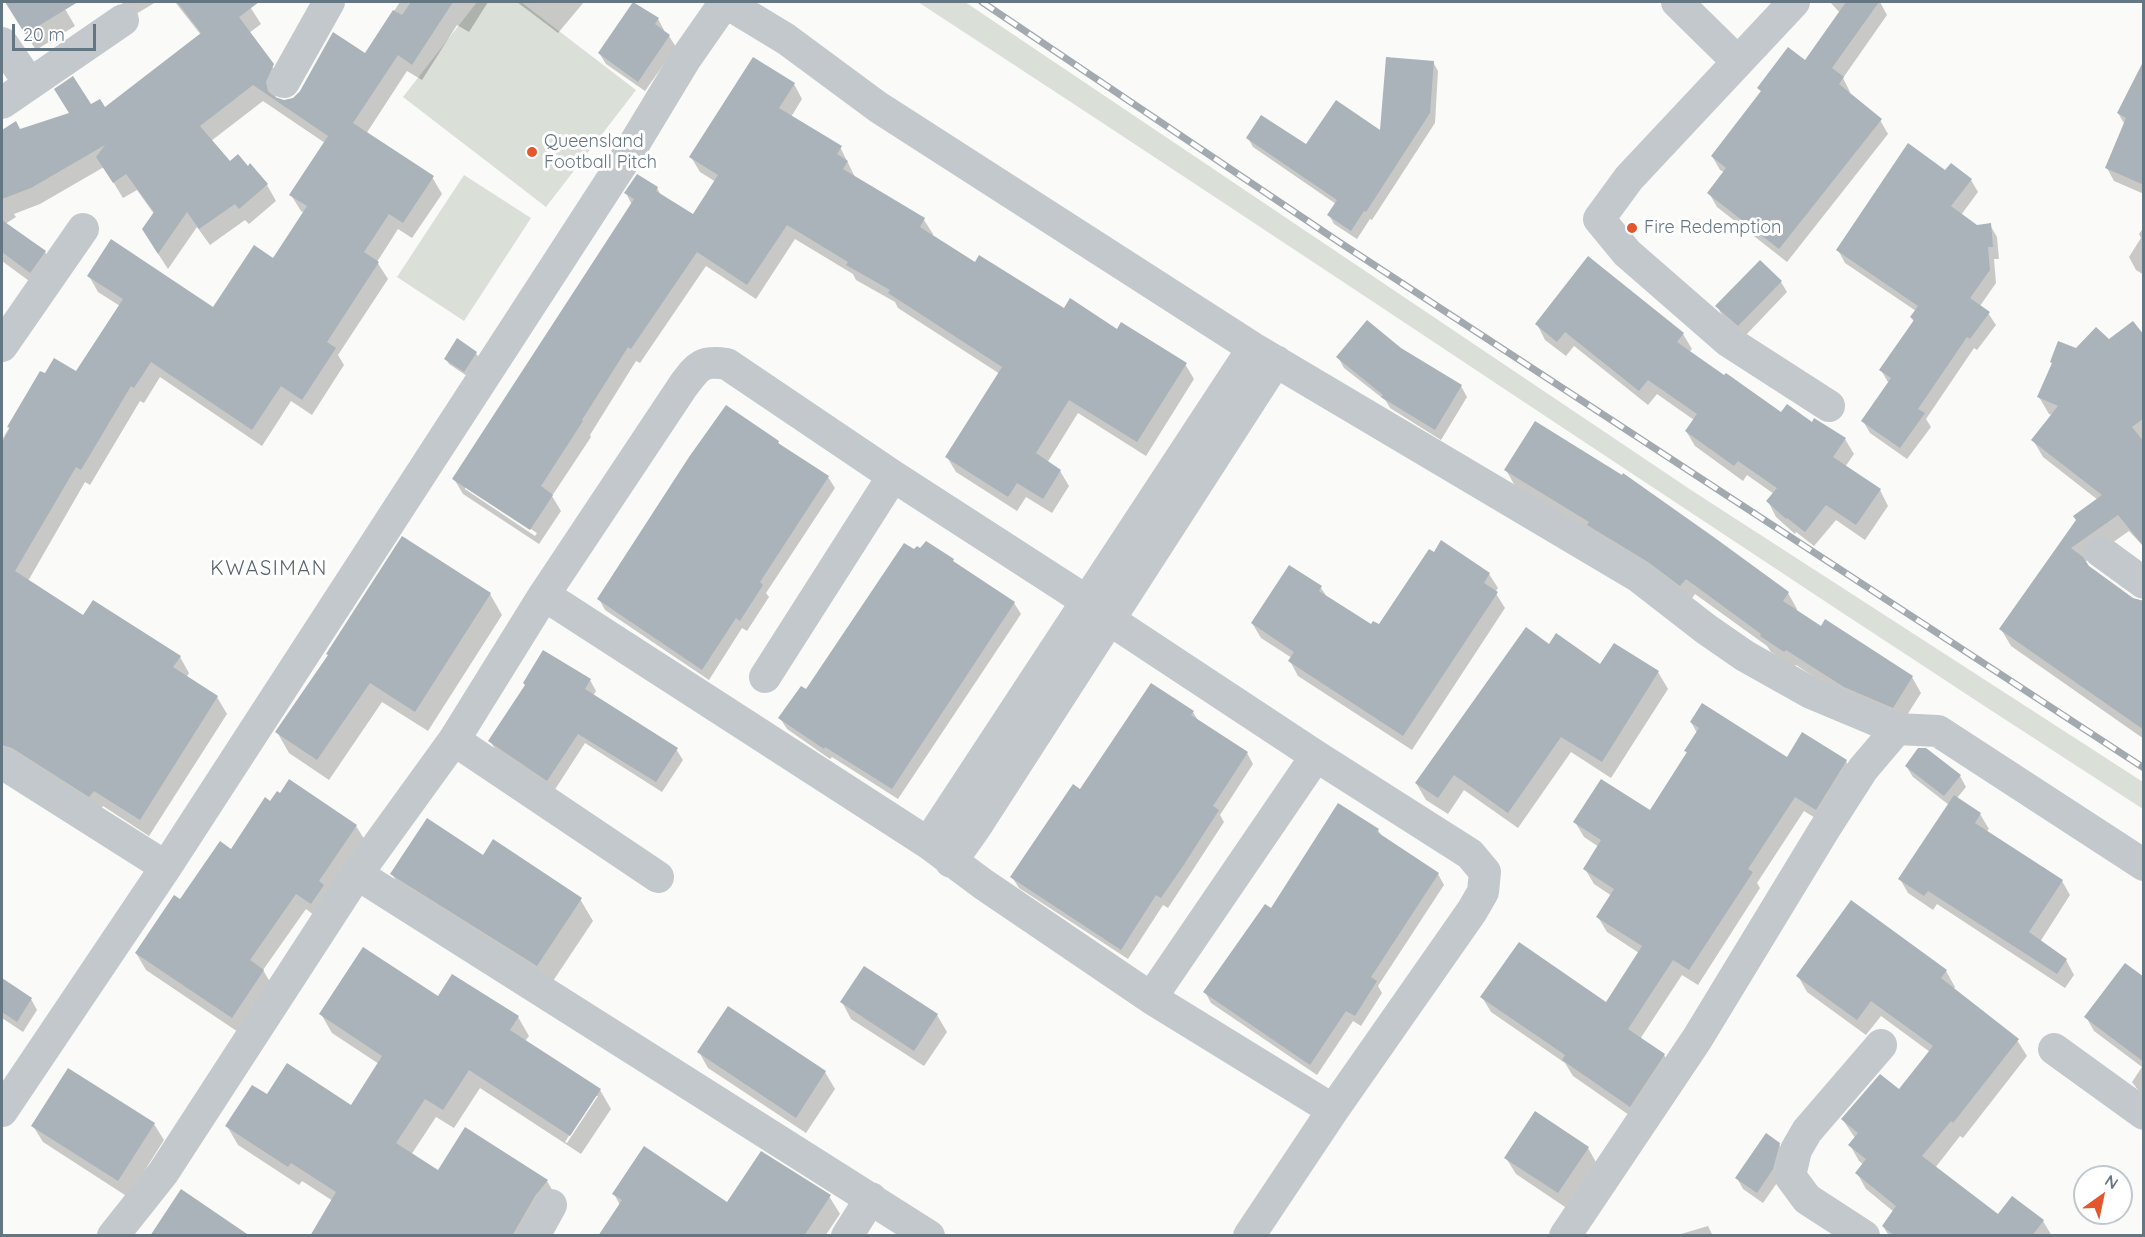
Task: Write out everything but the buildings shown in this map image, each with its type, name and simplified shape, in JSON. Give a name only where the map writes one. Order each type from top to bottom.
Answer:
[{"type":"street","points":[[284,82],[329,2]]},
{"type":"street","points":[[2,1111],[165,867],[725,2],[786,39],[878,106],[1264,355],[1639,577],[1745,656],[1811,693],[1897,729],[1938,730],[2144,866]]},
{"type":"street","points":[[1677,2],[1737,62]]},
{"type":"street","points":[[1794,2],[1629,178],[1599,219],[1627,253],[1728,341],[1829,406]]},
{"type":"street","points":[[2,103],[123,20]]},
{"type":"street","points":[[2,43],[30,84]]},
{"type":"street","points":[[2,346],[83,229]]},
{"type":"street","points":[[939,852],[1099,611],[1264,355]]},
{"type":"street","points":[[113,1236],[163,1173],[357,874],[454,740],[544,595],[683,386],[695,370],[710,361],[727,364],[1316,756],[1470,854],[1485,872],[1483,892],[1472,911],[1333,1110],[1249,1236]]},
{"type":"street","points":[[765,678],[893,476]]},
{"type":"street","points":[[2100,551],[2144,583]]},
{"type":"street","points":[[544,595],[939,852],[1150,998],[1333,1110]]},
{"type":"street","points":[[1565,1236],[1697,1039],[1863,770],[1897,729]]},
{"type":"street","points":[[454,740],[658,877]]},
{"type":"street","points":[[1150,998],[1316,756]]},
{"type":"street","points":[[2,763],[165,867]]},
{"type":"street","points":[[357,874],[929,1236]]},
{"type":"street","points":[[1864,1236],[1807,1199],[1790,1176],[1796,1150],[1807,1131],[1881,1045]]},
{"type":"street","points":[[2054,1049],[2144,1114]]},
{"type":"street","points":[[847,1236],[871,1198]]},
{"type":"street","points":[[534,1236],[551,1205]]},
{"type":"shaded area","name":"Queensland Football Pitch","points":[[477,2],[521,2],[636,90],[546,207],[403,97]]},
{"type":"shaded area","points":[[918,2],[965,2],[1691,490],[2143,782],[2143,809],[1836,609]]},
{"type":"shaded area","points":[[464,175],[531,218],[464,321],[397,277]]},
{"type":"railway","points":[[982,2],[1339,242],[2144,768]]},
{"type":"place","name":"Queensland Football Pitch","points":[[532,152]]},
{"type":"place","name":"Fire Redemption","points":[[1632,228]]},
{"type":"district","name":"KWASIMAN","points":[[269,569]]}]
